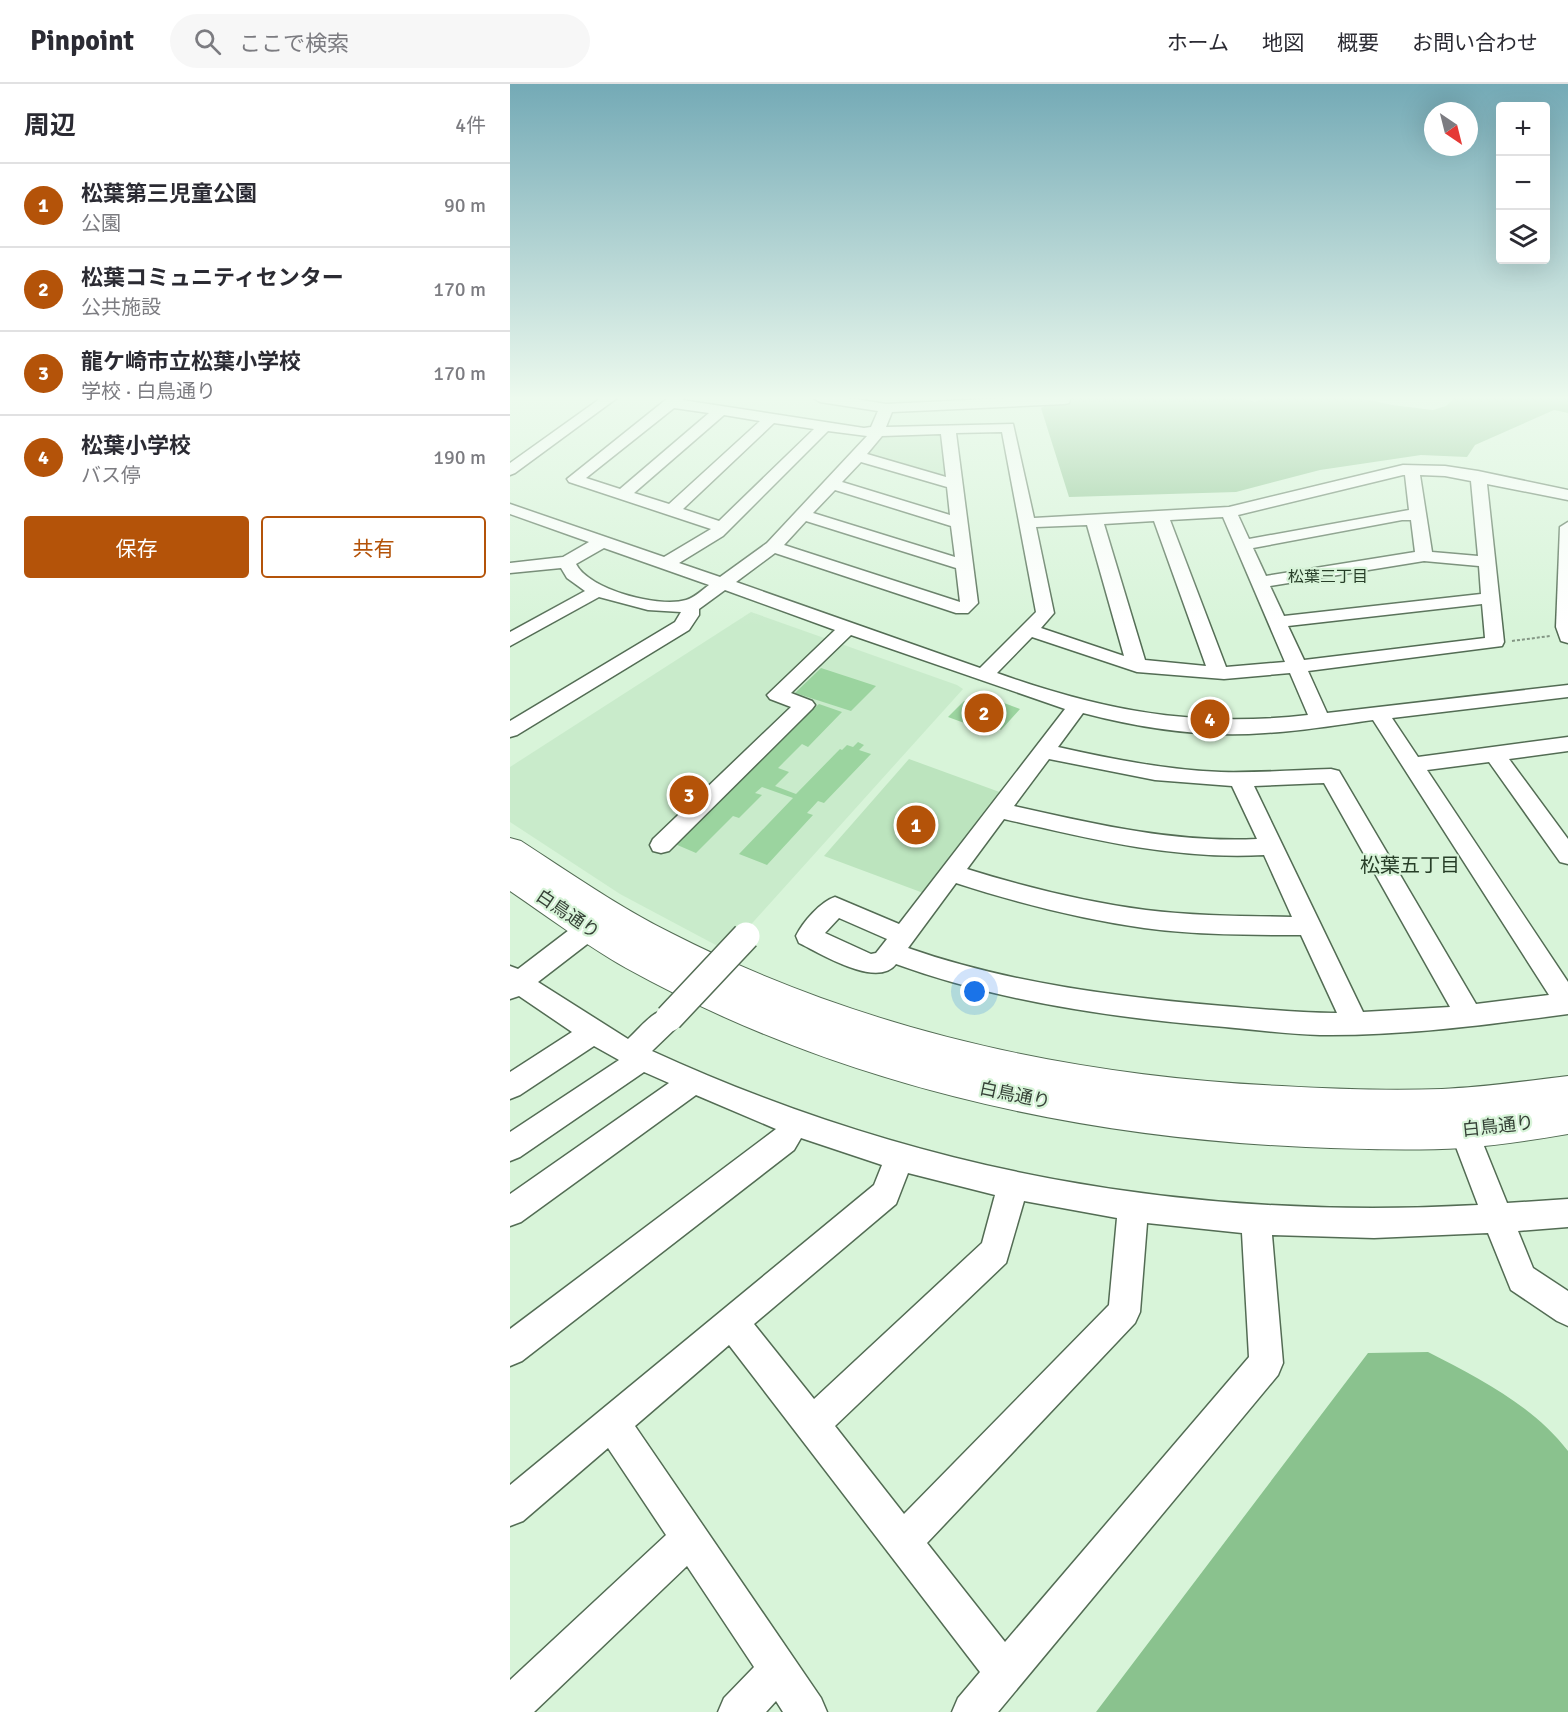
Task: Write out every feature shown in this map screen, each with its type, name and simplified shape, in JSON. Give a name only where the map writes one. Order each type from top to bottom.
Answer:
[{"type":"main road","name":"白鳥通り","points":[[510,849],[600,921]]},
{"type":"main road","name":"白鳥通り","points":[[510,875],[600,921],[660,942],[797,1006],[940,1052],[1028,1072],[1131,1090],[1219,1100],[1367,1106],[1459,1118],[1568,1118]]},
{"type":"main road","name":"白鳥通り","points":[[1459,1118],[1568,1092]]},
{"type":"street","points":[[580,474],[574,479],[722,527]]},
{"type":"street","points":[[622,495],[646,474]]},
{"type":"street","points":[[671,511],[711,474]]},
{"type":"street","points":[[665,564],[722,527],[776,474]]},
{"type":"street","points":[[567,562],[574,575],[600,590],[650,606],[679,608],[690,606],[774,548],[841,474]]},
{"type":"street","points":[[920,474],[954,484]]},
{"type":"street","points":[[774,548],[962,609],[969,603],[953,474]]},
{"type":"street","points":[[984,675],[1045,613],[1017,474]]},
{"type":"street","points":[[1027,523],[1228,512],[1395,474]]},
{"type":"street","points":[[1413,474],[1424,556]]},
{"type":"street","points":[[1465,474],[1568,495]]},
{"type":"street","points":[[1029,630],[1137,666],[1218,672],[1296,667],[1495,642],[1478,476]]},
{"type":"street","points":[[832,484],[959,523]]},
{"type":"street","points":[[510,509],[984,675],[1078,706],[1151,721],[1188,725],[1263,727],[1568,692]]},
{"type":"street","points":[[1228,512],[1321,722]]},
{"type":"street","points":[[803,515],[964,565]]},
{"type":"street","points":[[1243,545],[1402,515],[1418,515]]},
{"type":"street","points":[[1160,516],[1218,672]]},
{"type":"street","points":[[510,528],[532,517]]},
{"type":"street","points":[[1094,519],[1137,666]]},
{"type":"street","points":[[1568,527],[1565,627],[1568,635]]},
{"type":"street","points":[[510,568],[567,562],[603,541]]},
{"type":"street","points":[[1259,582],[1424,556],[1487,562]]},
{"type":"street","points":[[510,640],[600,590]]},
{"type":"street","points":[[1276,622],[1491,598]]},
{"type":"street","points":[[510,730],[682,626],[690,615],[690,606]]},
{"type":"street","points":[[661,845],[805,705],[777,695],[848,628]]},
{"type":"street","points":[[1078,706],[897,944],[921,963],[1006,986],[1120,1005],[1317,1024],[1469,1016],[1568,1003],[1380,715]]},
{"type":"street","points":[[1414,765],[1568,744]]},
{"type":"street","points":[[1045,751],[1131,769],[1181,775],[1239,778],[1331,776],[1469,1016]]},
{"type":"street","points":[[1494,754],[1568,856]]},
{"type":"street","points":[[1239,778],[1355,1023]]},
{"type":"street","points":[[1000,810],[1144,840],[1189,846],[1249,849],[1271,847]]},
{"type":"street","points":[[951,873],[1009,891],[1112,914],[1174,922],[1309,926]]},
{"type":"street","points":[[600,921],[513,983],[636,1056],[795,1123],[899,1158],[1013,1185],[1133,1206],[1256,1220],[1341,1223],[1497,1219],[1568,1213]]},
{"type":"street","points":[[510,1148],[636,1056],[746,936]]},
{"type":"street","points":[[510,1087],[594,1032]]},
{"type":"street","points":[[510,1212],[694,1081]]},
{"type":"street","points":[[1459,1118],[1522,1279],[1568,1310]]},
{"type":"street","points":[[510,1349],[784,1141],[795,1123]]},
{"type":"street","points":[[510,1508],[885,1194],[899,1158]]},
{"type":"street","points":[[812,1424],[995,1252],[1013,1185]]},
{"type":"street","points":[[903,1541],[1124,1312],[1133,1206]]},
{"type":"street","points":[[972,1712],[1266,1363],[1256,1220]]},
{"type":"street","points":[[732,1322],[1005,1673]]},
{"type":"street","points":[[612,1423],[807,1712]]},
{"type":"street","points":[[510,1707],[690,1538]]},
{"type":"street","points":[[738,1712],[779,1670]]},
{"type":"path","points":[[1495,642],[1568,635]]},
{"type":"shaded area","points":[[931,474],[949,474],[949,477],[944,478]]},
{"type":"shaded area","points":[[751,612],[963,689],[727,951],[620,894],[510,822],[510,767]]},
{"type":"shaded area","points":[[909,759],[1005,794],[926,894],[824,856]]},
{"type":"green space","points":[[1062,474],[1305,474],[1236,492],[1069,497]]},
{"type":"green space","points":[[1428,1352],[1504,1394],[1521,1406],[1554,1435],[1568,1451],[1568,1712],[1096,1712],[1368,1353]]},
{"type":"building","points":[[821,668],[876,686],[851,711],[795,693]]},
{"type":"building","points":[[964,701],[983,708],[989,703],[1001,707],[1004,703],[1020,709],[1001,730],[972,719],[967,724],[948,717]]},
{"type":"building","points":[[819,704],[842,712],[808,747],[802,744],[778,768],[789,772],[775,786],[796,794],[840,749],[842,750],[847,745],[853,747],[858,742],[864,745],[859,750],[871,754],[824,803],[818,801],[807,813],[813,815],[767,865],[739,854],[793,798],[762,787],[755,793],[762,795],[739,818],[733,816],[696,853],[675,844],[753,768],[749,767]]},
{"type":"place","name":"松葉コミュニティセンター","points":[[984,713]]},
{"type":"place","name":"松葉小学校","points":[[1210,719]]},
{"type":"place","name":"龍ケ崎市立松葉小学校","points":[[689,795]]},
{"type":"place","name":"松葉第三児童公園","points":[[916,825]]},
{"type":"district","name":"松葉三丁目","points":[[1328,576]]},
{"type":"district","name":"松葉五丁目","points":[[1410,865]]}]
